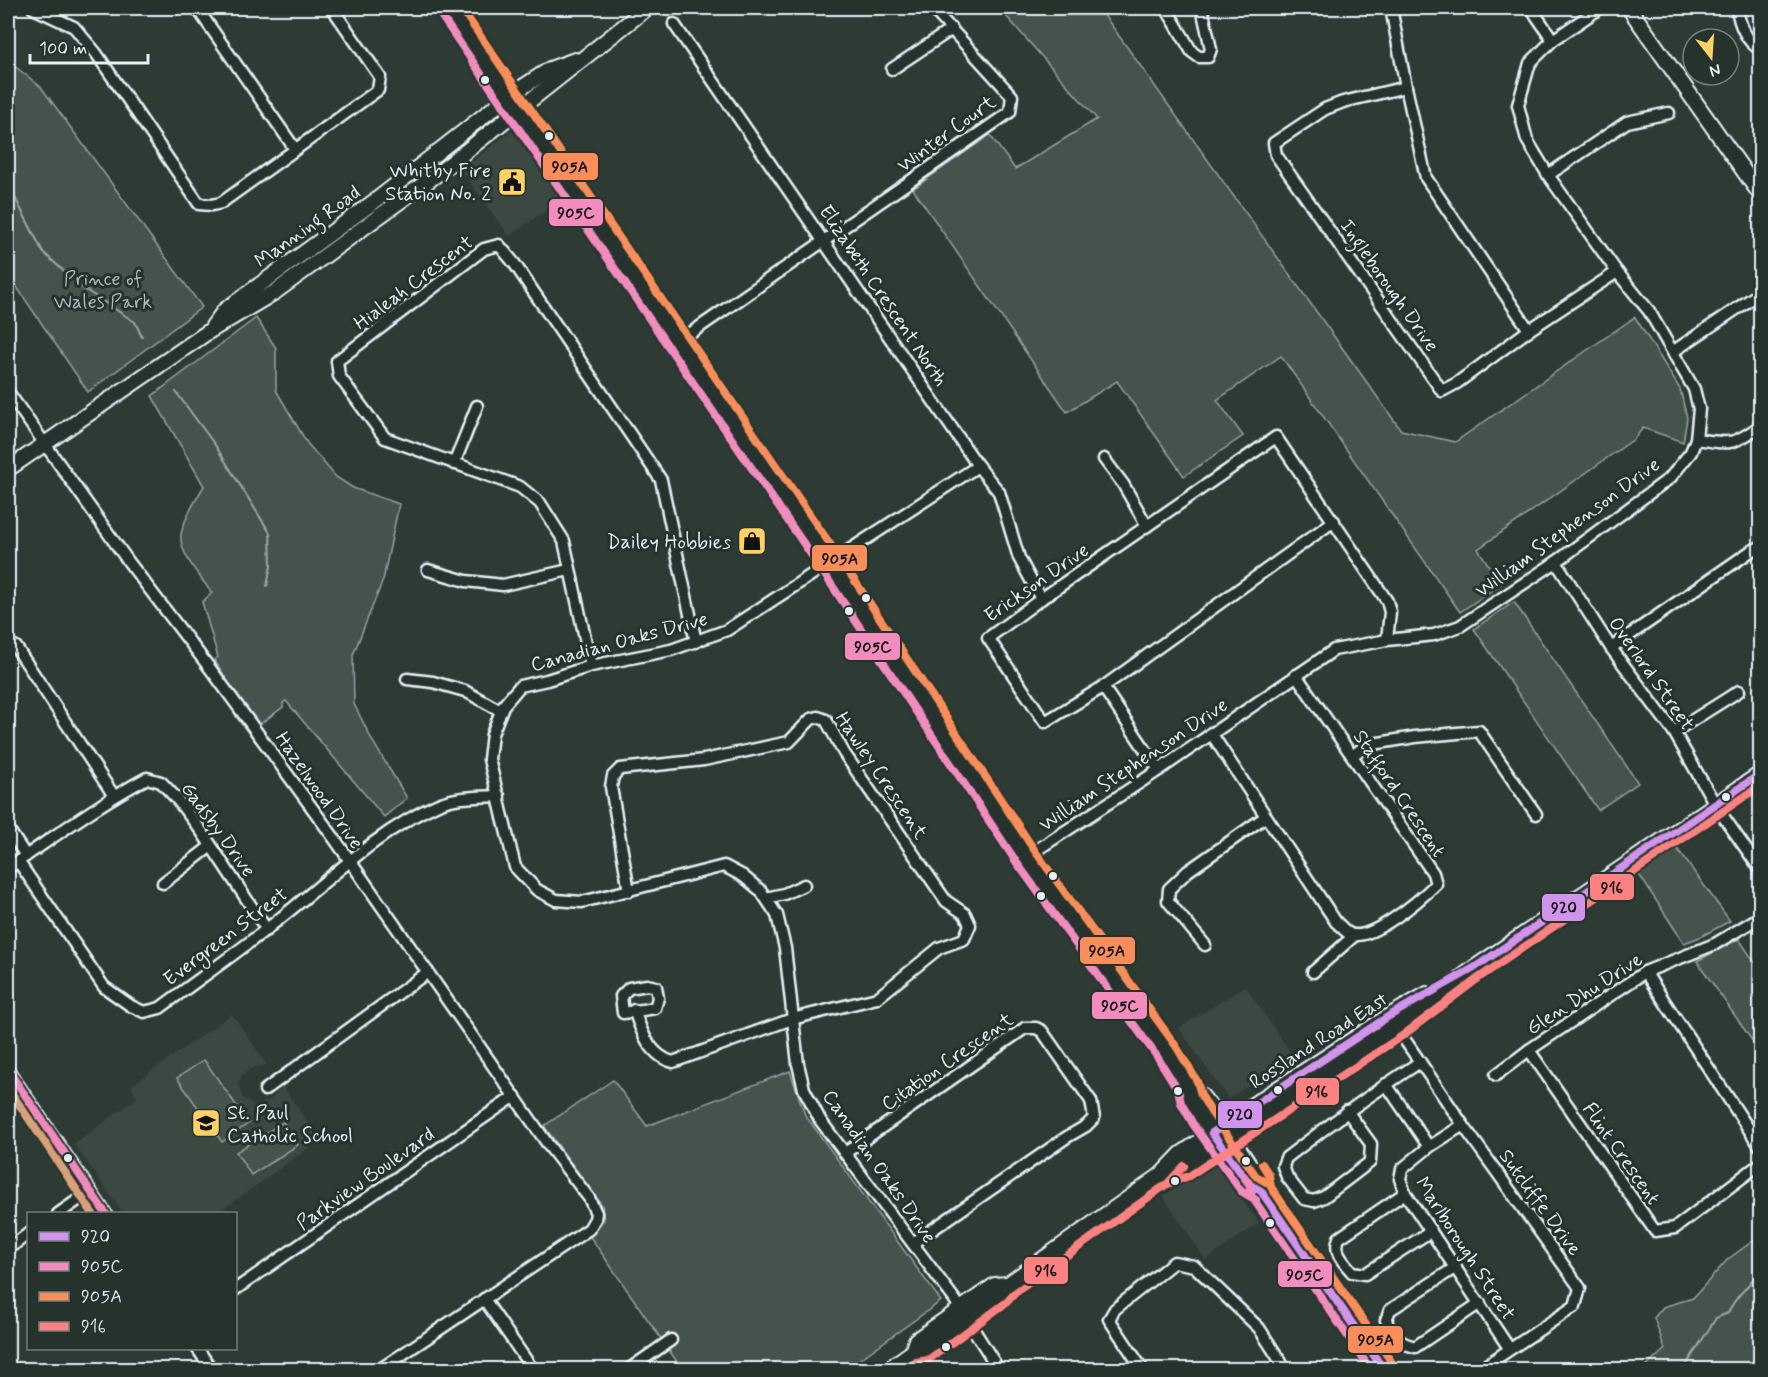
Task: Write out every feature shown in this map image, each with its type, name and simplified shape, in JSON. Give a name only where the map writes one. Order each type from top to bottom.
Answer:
[{"type":"main road","points":[[449,8],[830,563],[1026,856],[1167,1052],[1188,1086],[1200,1094],[1249,1184],[1261,1191],[1384,1370]]},
{"type":"main road","name":"Manning Road","points":[[8,469],[208,332],[275,292],[303,272],[436,175],[647,8]]},
{"type":"main road","points":[[1629,8],[1761,194]]},
{"type":"main road","name":"Manning Road","points":[[208,332],[225,310],[375,201],[509,96],[550,69],[583,57]]},
{"type":"main road","name":"Rossland Road East","points":[[1221,1134],[1396,1027],[1474,968],[1761,774]]},
{"type":"main road","name":"Rossland Road East","points":[[886,1370],[912,1352],[922,1351],[964,1314],[1001,1294],[1008,1284],[1161,1175],[1183,1167],[1221,1134],[1389,1016],[1474,968]]},
{"type":"street","points":[[33,8],[74,27],[96,53],[199,204],[212,205],[221,203],[378,90],[380,77],[332,8]]},
{"type":"street","points":[[197,8],[295,149]]},
{"type":"street","name":"Winter Court","points":[[678,342],[1010,112],[1012,96],[932,8]]},
{"type":"street","points":[[1166,8],[1192,52],[1199,57],[1209,57],[1211,49],[1202,8]]},
{"type":"street","points":[[1391,8],[1426,178],[1529,330]]},
{"type":"street","points":[[1531,8],[1552,40]]},
{"type":"street","name":"William Stephenson Drive","points":[[1026,856],[1159,770],[1334,650],[1387,640],[1434,635],[1460,626],[1556,562],[1670,478],[1691,452],[1696,439],[1699,409],[1694,390],[1674,351],[1649,311],[1617,272],[1548,175],[1527,140],[1518,105],[1530,63],[1552,40],[1600,8]]},
{"type":"street","points":[[1737,8],[1739,21],[1753,45],[1761,49]]},
{"type":"street","name":"Elizabeth Crescent North","points":[[674,24],[978,466],[999,492],[1019,558],[1041,598]]},
{"type":"street","points":[[892,69],[952,29]]},
{"type":"street","name":"Ingleborough Drive","points":[[1406,87],[1343,102],[1325,109],[1274,143],[1276,155],[1442,391],[1457,383],[1529,330],[1617,272]]},
{"type":"street","points":[[1548,175],[1627,122],[1669,113]]},
{"type":"street","name":"Hialeah Crescent","points":[[591,666],[564,541],[540,503],[520,487],[385,438],[339,376],[337,361],[484,249],[499,245],[514,263],[661,480],[696,642]]},
{"type":"street","points":[[1674,351],[1761,293]]},
{"type":"street","name":"Hazelwood Drive","points":[[8,392],[128,561],[320,819],[549,1146],[589,1198],[596,1214],[589,1228],[484,1299]]},
{"type":"street","points":[[454,464],[477,406]]},
{"type":"street","points":[[1696,439],[1728,444],[1745,437],[1761,426]]},
{"type":"street","name":"Erickson Drive","points":[[1334,521],[1103,687],[1045,722],[988,638],[1041,598],[1276,437],[1334,521],[1387,601],[1390,612],[1387,640]]},
{"type":"street","points":[[1104,459],[1123,484],[1148,526]]},
{"type":"street","name":"Canadian Oaks Drive","points":[[978,466],[727,630],[671,650],[591,666],[520,686],[503,706],[492,734],[489,759],[515,867],[537,890],[556,900],[582,902],[724,866],[743,876],[761,891],[777,915],[785,948],[798,1064],[804,1089],[820,1120],[964,1314],[999,1370]]},
{"type":"street","points":[[1611,648],[1751,551],[1761,547]]},
{"type":"street","name":"Overlord Street","points":[[1556,562],[1611,648],[1674,732],[1716,806],[1761,869]]},
{"type":"street","points":[[428,570],[466,581],[502,585],[569,570]]},
{"type":"street","points":[[8,643],[16,647],[114,796]]},
{"type":"street","name":"Stafford Crescent","points":[[1296,675],[1433,873],[1436,884],[1424,896],[1374,931],[1355,935]]},
{"type":"street","points":[[407,679],[433,682],[465,691],[501,711]]},
{"type":"street","points":[[1103,687],[1159,770]]},
{"type":"street","points":[[1674,732],[1738,692]]},
{"type":"street","name":"Hawley Crescent","points":[[629,891],[611,787],[613,776],[620,769],[704,760],[789,742],[811,718],[818,717],[826,720],[844,753],[946,901],[965,914],[970,925],[964,939],[939,948],[877,998],[792,1019]]},
{"type":"street","points":[[1353,755],[1367,745],[1415,736],[1479,731],[1536,814]]},
{"type":"street","points":[[1211,733],[1336,922],[1350,934],[1355,935]]},
{"type":"street","name":"Gadsby Drive","points":[[8,868],[70,824],[147,778],[161,782],[176,798],[267,930]]},
{"type":"street","name":"Evergreen Street","points":[[8,829],[22,858],[104,987],[130,1006],[144,1012],[160,1008],[267,930],[380,839],[437,804],[466,797],[499,796]]},
{"type":"street","points":[[1205,945],[1168,901],[1169,889],[1188,871],[1265,817]]},
{"type":"street","points":[[163,883],[211,846]]},
{"type":"street","points":[[766,898],[784,894],[804,885]]},
{"type":"street","name":"Glen Dhu Drive","points":[[1496,1075],[1645,972],[1715,944],[1761,917]]},
{"type":"street","points":[[1313,972],[1355,935]]},
{"type":"street","points":[[265,1090],[428,972]]},
{"type":"street","points":[[1645,972],[1761,1146]]},
{"type":"street","points":[[634,1010],[643,1036],[663,1059],[672,1062],[792,1019]]},
{"type":"street","name":"Sutcliffe Drive","points":[[1396,1027],[1580,1288],[1575,1306],[1479,1370]]},
{"type":"street","name":"Citation Crescent","points":[[844,1153],[1025,1028],[1036,1028],[1042,1031],[1091,1101],[1094,1118],[1086,1126],[913,1243]]},
{"type":"street","name":"Flint Crescent","points":[[1529,1050],[1654,1231],[1675,1228],[1761,1164]]},
{"type":"street","points":[[1347,1111],[1371,1144],[1370,1162],[1324,1197],[1314,1201],[1304,1199],[1287,1177],[1283,1166],[1286,1158],[1347,1111],[1420,1062]]},
{"type":"street","points":[[8,1070],[105,1212]]},
{"type":"street","points":[[1386,1084],[1430,1147]]},
{"type":"street","name":"Parkview Boulevard","points":[[237,1288],[515,1096]]},
{"type":"street","name":"Marlborough Street","points":[[1463,1125],[1402,1168],[1400,1179],[1405,1193],[1509,1348]]},
{"type":"street","points":[[61,1212],[91,1191]]},
{"type":"street","points":[[1405,1193],[1339,1238],[1336,1246],[1338,1255],[1352,1272],[1365,1274],[1431,1231]]},
{"type":"street","points":[[8,1249],[27,1235]]},
{"type":"street","points":[[1143,1370],[1109,1319],[1115,1309],[1174,1262],[1194,1266],[1259,1328],[1286,1370]]},
{"type":"street","points":[[1456,1267],[1390,1310],[1386,1320],[1388,1327],[1401,1344],[1415,1347],[1480,1303]]},
{"type":"street","points":[[379,1370],[484,1299],[533,1370]]},
{"type":"street","points":[[628,1370],[671,1340]]},
{"type":"street","points":[[198,1350],[207,1368]]},
{"type":"shaded area","points":[[512,131],[561,200],[509,236],[461,170]]},
{"type":"shaded area","points":[[1245,986],[1293,1056],[1228,1099],[1179,1028]]},
{"type":"shaded area","name":"St. Paul Catholic School","points":[[232,1014],[267,1065],[252,1068],[242,1075],[238,1084],[243,1098],[255,1106],[270,1100],[283,1087],[320,1140],[219,1212],[122,1212],[74,1144],[137,1098],[131,1086]]},
{"type":"shaded area","points":[[1219,1161],[1237,1184],[1239,1195],[1259,1223],[1206,1260],[1163,1196]]},
{"type":"green space","points":[[999,8],[1099,8],[1401,430],[1455,442],[1635,317],[1680,389],[1687,418],[1683,442],[1643,428],[1634,439],[1478,549],[1501,584],[1460,612],[1281,356],[1217,400],[1243,436],[1184,476],[1117,381],[1067,412],[913,189],[990,135],[1015,169],[1097,119]]},
{"type":"green space","name":"Prince of Wales Park","points":[[8,61],[41,87],[202,307],[88,392],[8,274]]},
{"type":"green space","points":[[256,318],[276,348],[276,390],[307,443],[336,477],[353,488],[399,504],[383,580],[353,655],[354,704],[373,742],[407,798],[384,817],[286,701],[283,707],[248,733],[236,717],[223,673],[214,660],[218,657],[202,602],[212,593],[183,549],[181,534],[185,522],[204,486],[152,396]]},
{"type":"green space","points":[[1514,602],[1638,783],[1598,810],[1474,629]]},
{"type":"green space","points":[[1676,847],[1730,921],[1684,943],[1638,873]]},
{"type":"green space","points":[[1739,939],[1760,970],[1760,1052],[1697,961]]},
{"type":"green space","points":[[204,1060],[249,1123],[222,1142],[177,1078]]},
{"type":"green space","points":[[790,1071],[805,1115],[941,1301],[846,1369],[682,1369],[589,1235],[604,1220],[602,1205],[544,1126],[613,1080],[647,1126]]},
{"type":"green space","points":[[283,1122],[298,1145],[251,1175],[236,1152]]},
{"type":"green space","points":[[1760,1236],[1760,1369],[1644,1369],[1665,1349],[1654,1318],[1663,1307],[1693,1298],[1728,1259]]},
{"type":"waterway","points":[[8,184],[43,252],[81,287],[135,322],[142,337]]},
{"type":"waterway","points":[[176,392],[215,445],[270,533],[271,565],[267,586]]},
{"type":"waterway","points":[[1683,1370],[1716,1318],[1728,1313],[1735,1300],[1753,1280],[1760,1268]]},
{"type":"transit line","name":"905A","points":[[461,8],[839,557],[1035,851],[1176,1046],[1197,1081],[1201,1095],[1211,1112],[1256,1176],[1266,1182]]},
{"type":"transit line","name":"905C","points":[[440,14],[821,569],[1017,863],[1158,1058],[1178,1090],[1181,1103],[1193,1124],[1241,1191],[1256,1200]]},
{"type":"transit line","name":"920","points":[[1384,1370],[1261,1191],[1249,1184],[1212,1133],[1389,1016],[1474,968],[1760,774]]},
{"type":"transit line","name":"916","points":[[1165,1185],[1189,1176],[1402,1036],[1480,977],[1760,786]]},
{"type":"transit line","points":[[8,1070],[105,1212]]},
{"type":"transit line","points":[[8,1088],[92,1212]]},
{"type":"transit line","name":"905A","points":[[1262,1164],[1269,1175],[1271,1187],[1393,1364]]},
{"type":"transit line","name":"916","points":[[906,1370],[916,1362],[928,1360],[1007,1302],[1016,1292],[1167,1184],[1184,1166]]},
{"type":"transit line","name":"905C","points":[[1244,1176],[1249,1183],[1252,1197],[1371,1370]]},
{"type":"place","name":"Whitby Fire Station No. 2","points":[[512,182]]},
{"type":"place","name":"Dailey Hobbies","points":[[752,541]]},
{"type":"place","name":"St. Paul Catholic School","points":[[206,1123]]}]
